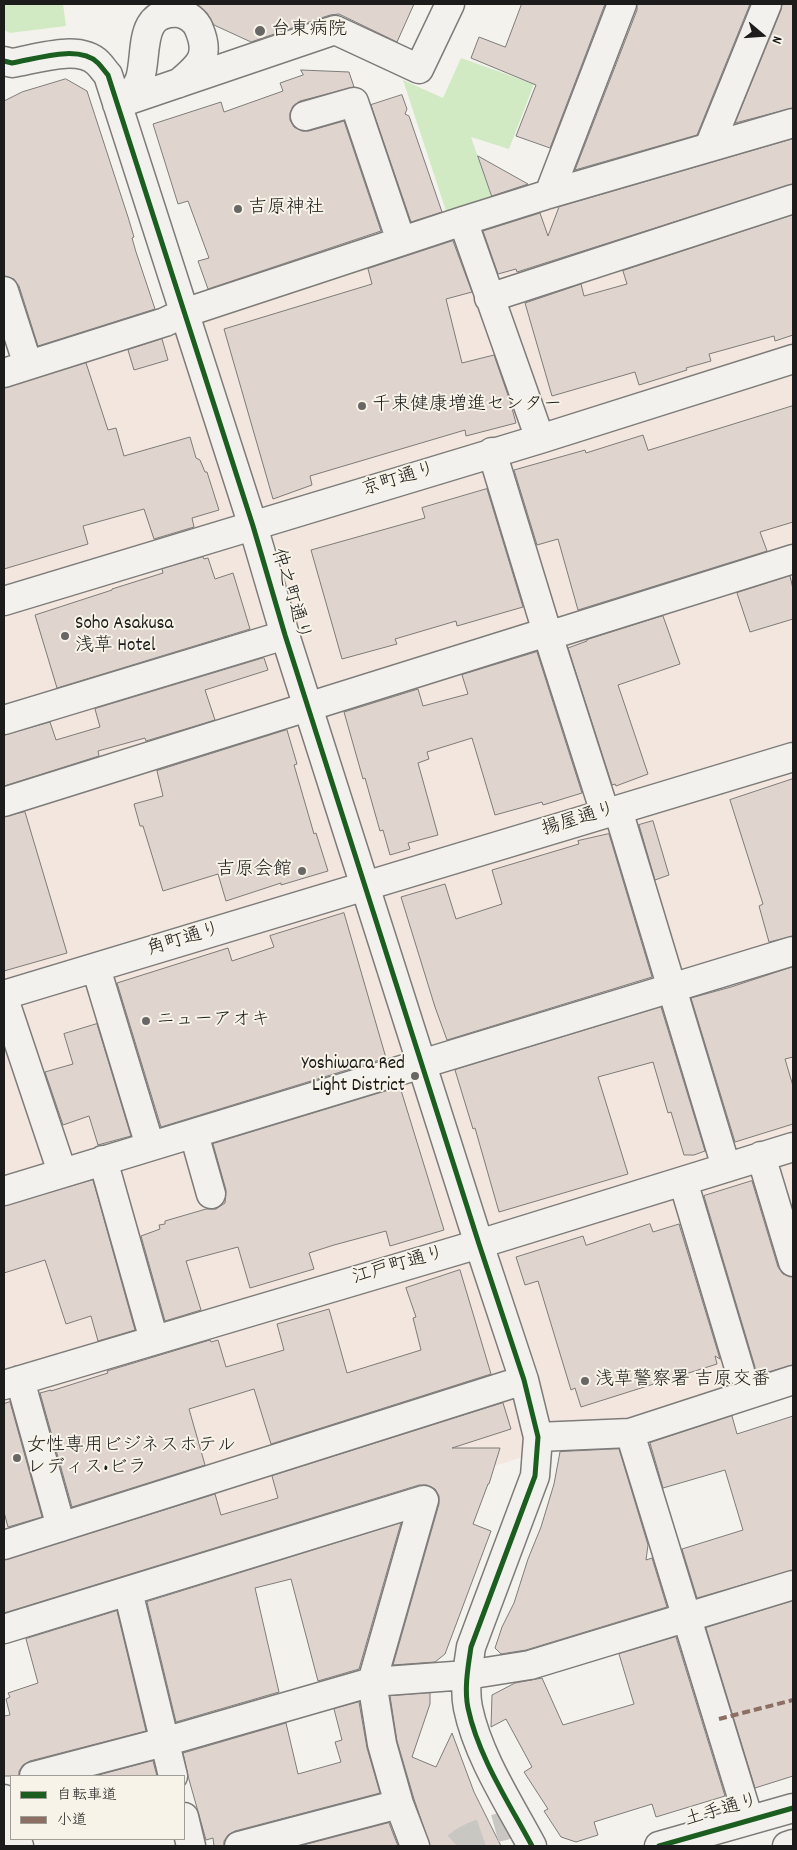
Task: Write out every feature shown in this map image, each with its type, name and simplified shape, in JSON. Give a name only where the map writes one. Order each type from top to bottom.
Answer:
[{"type":"street","points":[[117,104],[335,30],[419,69],[450,4]]},
{"type":"street","points":[[549,194],[622,4]]},
{"type":"street","points":[[709,147],[766,4]]},
{"type":"street","points":[[117,104],[131,94],[140,80],[150,25],[157,16],[170,12],[182,13],[191,18],[198,27],[205,48],[201,62],[179,83]]},
{"type":"street","name":"仲之町通り","points":[[7,69],[67,53],[81,54],[97,62],[108,76],[253,526],[285,635],[478,1244],[524,1380],[538,1437],[535,1476],[471,1647],[467,1675],[467,1707],[478,1745],[532,1846]]},
{"type":"street","points":[[305,116],[354,102],[402,241]]},
{"type":"street","points":[[4,291],[16,369],[165,322],[463,221],[793,122]]},
{"type":"street","points":[[489,298],[793,199]]},
{"type":"street","points":[[463,221],[540,439]]},
{"type":"street","name":"京町通り","points":[[4,601],[540,439],[793,359]]},
{"type":"street","points":[[492,452],[547,632],[671,988],[726,1167]]},
{"type":"street","points":[[4,802],[547,632],[557,633],[793,561]]},
{"type":"street","points":[[4,720],[285,635]]},
{"type":"street","name":"揚屋通り","points":[[364,886],[793,757]]},
{"type":"street","name":"角町通り","points":[[4,995],[364,886]]},
{"type":"street","points":[[4,1190],[793,951]]},
{"type":"street","points":[[96,968],[150,1146]]},
{"type":"street","points":[[4,999],[62,1172]]},
{"type":"street","points":[[194,1134],[211,1194]]},
{"type":"street","name":"江戸町通り","points":[[12,1382],[478,1244],[793,1147]]},
{"type":"street","points":[[761,1156],[793,1262]]},
{"type":"street","points":[[103,1160],[154,1340]]},
{"type":"street","points":[[683,1180],[740,1371]]},
{"type":"street","points":[[4,1545],[524,1380]]},
{"type":"street","points":[[538,1437],[630,1433],[793,1380]]},
{"type":"street","points":[[12,1382],[61,1528]]},
{"type":"street","points":[[630,1433],[749,1820]]},
{"type":"street","points":[[4,1629],[424,1500],[372,1682],[382,1744],[399,1804],[415,1846]]},
{"type":"street","points":[[38,1775],[164,1742],[372,1682],[467,1675],[530,1665],[793,1585]]},
{"type":"street","points":[[128,1591],[173,1775]]},
{"type":"street","points":[[4,1799],[10,1820]]},
{"type":"street","points":[[239,1846],[399,1804]]},
{"type":"street","name":"土手通り","points":[[659,1846],[793,1808]]},
{"type":"street","points":[[185,1821],[192,1846]]},
{"type":"street","points":[[787,1846],[793,1844]]},
{"type":"shaded area","points":[[793,134],[793,1372],[4,1620],[4,379]]},
{"type":"green space","points":[[4,4],[63,4],[66,26],[10,33],[4,30]]},
{"type":"green space","points":[[461,58],[534,84],[509,149],[471,137],[493,200],[447,214],[403,80],[443,98]]},
{"type":"building","name":"台東病院","points":[[197,4],[414,4],[397,42],[339,14],[330,15],[251,42],[214,25],[207,13]]},
{"type":"building","points":[[522,4],[605,4],[550,148],[516,136],[536,85],[471,58],[479,37],[505,47]]},
{"type":"building","points":[[637,4],[750,4],[697,135],[575,170],[637,10]]},
{"type":"building","points":[[782,4],[793,4],[793,108],[735,123],[781,10]]},
{"type":"building","points":[[301,70],[349,72],[354,87],[300,101],[293,106],[290,120],[294,127],[302,131],[309,131],[344,121],[381,231],[208,289],[198,261],[209,258],[188,201],[178,204],[153,124],[221,102],[224,112],[283,91],[280,83],[303,75]]},
{"type":"building","points":[[66,79],[87,91],[128,217],[136,252],[155,309],[38,346],[19,286],[14,279],[4,276],[4,101],[22,92]]},
{"type":"building","points":[[402,95],[407,109],[405,114],[409,116],[442,212],[411,222],[371,105]]},
{"type":"building","points":[[793,139],[793,184],[517,272],[516,269],[498,274],[483,231],[540,213],[548,236],[559,207]]},
{"type":"building","points":[[478,156],[528,184],[492,196]]},
{"type":"building","points":[[793,215],[793,335],[775,341],[774,336],[709,354],[711,361],[639,385],[635,372],[552,396],[525,303],[581,284],[584,296],[627,284],[623,271]]},
{"type":"building","points":[[453,241],[472,292],[446,299],[462,363],[494,355],[516,423],[466,436],[465,430],[310,476],[312,485],[273,499],[224,329],[372,284],[368,269]]},
{"type":"building","points":[[162,339],[168,360],[134,370],[128,350]]},
{"type":"building","points":[[86,363],[108,430],[116,428],[124,456],[190,437],[196,458],[200,460],[205,472],[207,472],[219,510],[192,518],[194,527],[154,539],[144,509],[83,526],[88,544],[4,569],[4,388]]},
{"type":"building","points":[[793,406],[793,522],[760,532],[767,551],[578,610],[558,539],[537,545],[514,470],[585,450],[586,453],[643,435],[648,450]]},
{"type":"building","points":[[487,489],[523,607],[457,626],[456,621],[395,639],[397,644],[342,659],[311,550],[425,518],[422,508]]},
{"type":"building","points":[[203,557],[204,559],[208,558],[215,579],[233,573],[250,629],[57,688],[35,615],[163,573],[162,569]]},
{"type":"building","points":[[790,576],[793,589],[793,619],[750,632],[737,593]]},
{"type":"building","points":[[663,616],[680,664],[618,685],[648,774],[616,786],[615,784],[612,785],[568,648],[587,640]]},
{"type":"building","points":[[537,652],[582,793],[543,805],[542,802],[495,815],[472,738],[427,752],[429,759],[418,763],[438,835],[408,843],[410,849],[390,855],[383,830],[380,831],[365,778],[363,779],[344,712],[418,689],[423,706],[468,694],[462,675]]},
{"type":"building","points":[[264,658],[268,670],[205,690],[215,720],[146,741],[145,738],[98,751],[99,756],[4,786],[4,735],[50,722],[56,740],[100,727],[95,709]]},
{"type":"building","points":[[287,730],[297,764],[294,765],[314,834],[316,833],[328,871],[281,885],[281,883],[226,901],[218,874],[163,891],[143,826],[140,826],[134,804],[163,796],[157,771]]},
{"type":"building","points":[[793,779],[793,936],[769,942],[759,906],[763,904],[730,800]]},
{"type":"building","points":[[25,812],[67,953],[4,971],[4,817]]},
{"type":"building","points":[[653,821],[669,875],[655,880],[639,825]]},
{"type":"building","points":[[609,834],[652,977],[447,1040],[401,897],[445,884],[456,919],[502,904],[492,870],[579,844],[578,841]]},
{"type":"building","points":[[344,913],[386,1058],[161,1127],[117,983],[228,948],[232,961],[274,947],[270,936]]},
{"type":"building","points":[[793,967],[793,1057],[785,1059],[793,1086],[793,1124],[735,1142],[691,998]]},
{"type":"building","points":[[661,1007],[705,1151],[694,1155],[684,1155],[671,1112],[668,1113],[653,1062],[598,1077],[628,1174],[499,1212],[475,1128],[473,1129],[455,1070]]},
{"type":"building","points":[[97,1024],[131,1136],[98,1145],[89,1116],[63,1125],[45,1072],[73,1064],[64,1034]]},
{"type":"building","points":[[400,1087],[444,1230],[390,1246],[386,1231],[334,1245],[309,1253],[314,1269],[250,1288],[238,1247],[186,1261],[201,1310],[165,1321],[141,1236],[160,1229],[159,1225],[165,1224],[165,1221],[206,1209],[216,1209],[225,1203],[226,1190],[213,1144]]},
{"type":"building","points":[[93,1180],[135,1330],[98,1341],[91,1316],[66,1324],[45,1260],[4,1273],[4,1206]]},
{"type":"building","points":[[752,1181],[778,1267],[783,1274],[793,1277],[793,1365],[754,1376],[755,1367],[704,1196]]},
{"type":"building","points":[[650,1224],[653,1232],[679,1224],[720,1359],[715,1356],[717,1364],[581,1407],[575,1388],[571,1390],[538,1281],[525,1285],[516,1257],[583,1236],[586,1245]]},
{"type":"building","points":[[460,1270],[491,1374],[271,1444],[254,1389],[189,1409],[205,1465],[72,1507],[40,1393],[210,1340],[211,1342],[218,1340],[226,1367],[284,1350],[277,1324],[329,1309],[347,1373],[421,1350],[413,1318],[416,1317],[406,1288]]},
{"type":"building","name":"女性専用ビジネスホテル レディス•ビラ","points":[[10,1402],[42,1517],[8,1527],[4,1512],[4,1404]]},
{"type":"building","points":[[503,1403],[511,1429],[452,1448],[500,1448],[489,1484],[473,1524],[491,1531],[445,1654],[435,1662],[393,1665],[439,1504],[439,1496],[435,1489],[427,1485],[419,1485],[4,1613],[4,1560],[215,1494],[221,1515],[278,1498],[272,1476]]},
{"type":"building","points":[[732,1416],[737,1434],[793,1416],[793,1570],[697,1598],[682,1549],[743,1530],[725,1470],[663,1488],[650,1443]]},
{"type":"building","points":[[619,1449],[648,1545],[646,1560],[652,1558],[667,1607],[526,1650],[501,1654],[495,1648],[502,1627],[514,1603],[528,1559],[541,1527],[554,1484],[560,1452]]},
{"type":"building","points":[[401,1523],[359,1669],[318,1681],[291,1579],[255,1588],[279,1692],[176,1722],[147,1602]]},
{"type":"building","points":[[793,1601],[793,1776],[755,1788],[706,1628]]},
{"type":"building","points":[[117,1611],[146,1731],[30,1761],[23,1765],[19,1775],[4,1776],[4,1716],[10,1715],[6,1699],[10,1697],[8,1693],[38,1683],[26,1639]]},
{"type":"building","points":[[676,1637],[725,1796],[656,1817],[652,1804],[594,1822],[598,1835],[576,1842],[561,1837],[544,1811],[548,1809],[524,1772],[532,1767],[506,1719],[491,1727],[492,1695],[515,1683],[542,1678],[563,1725],[634,1704],[619,1654]]},
{"type":"building","points":[[430,1693],[430,1704],[412,1757],[436,1767],[452,1733],[474,1792],[501,1846],[430,1846],[397,1741],[390,1696]]},
{"type":"building","points":[[359,1702],[367,1748],[380,1793],[235,1831],[228,1835],[224,1841],[224,1846],[214,1846],[213,1838],[206,1840],[183,1753],[286,1723],[298,1774],[341,1762],[335,1742],[342,1740],[334,1709]]},
{"type":"building","points":[[153,1761],[157,1775],[99,1775]]},
{"type":"building","points":[[389,1823],[398,1846],[300,1846]]},
{"type":"tunnel","points":[[457,1846],[470,1837],[519,1822]]},
{"type":"marked path","points":[[719,1719],[793,1700]]},
{"type":"cycle path","points":[[4,61],[12,63],[57,54],[80,54],[90,57],[108,75],[253,526],[285,635],[479,1244],[524,1380],[538,1437],[535,1476],[471,1647],[466,1693],[468,1708],[479,1744],[495,1779],[532,1846]]},
{"type":"cycle path","points":[[659,1846],[793,1808]]},
{"type":"place","name":"台東病院","points":[[260,31]]},
{"type":"place","name":"吉原神社","points":[[238,209]]},
{"type":"place","name":"千束健康増進センター","points":[[362,406]]},
{"type":"place","name":"Soho Asakusa 浅草 Hotel","points":[[65,636]]},
{"type":"place","name":"吉原会館","points":[[302,871]]},
{"type":"place","name":"ニューアオキ","points":[[146,1021]]},
{"type":"place","name":"Yoshiwara Red Light District","points":[[415,1076]]},
{"type":"place","name":"浅草警察署 吉原交番","points":[[585,1381]]},
{"type":"place","name":"女性専用ビジネスホテル レディス•ビラ","points":[[17,1458]]}]
